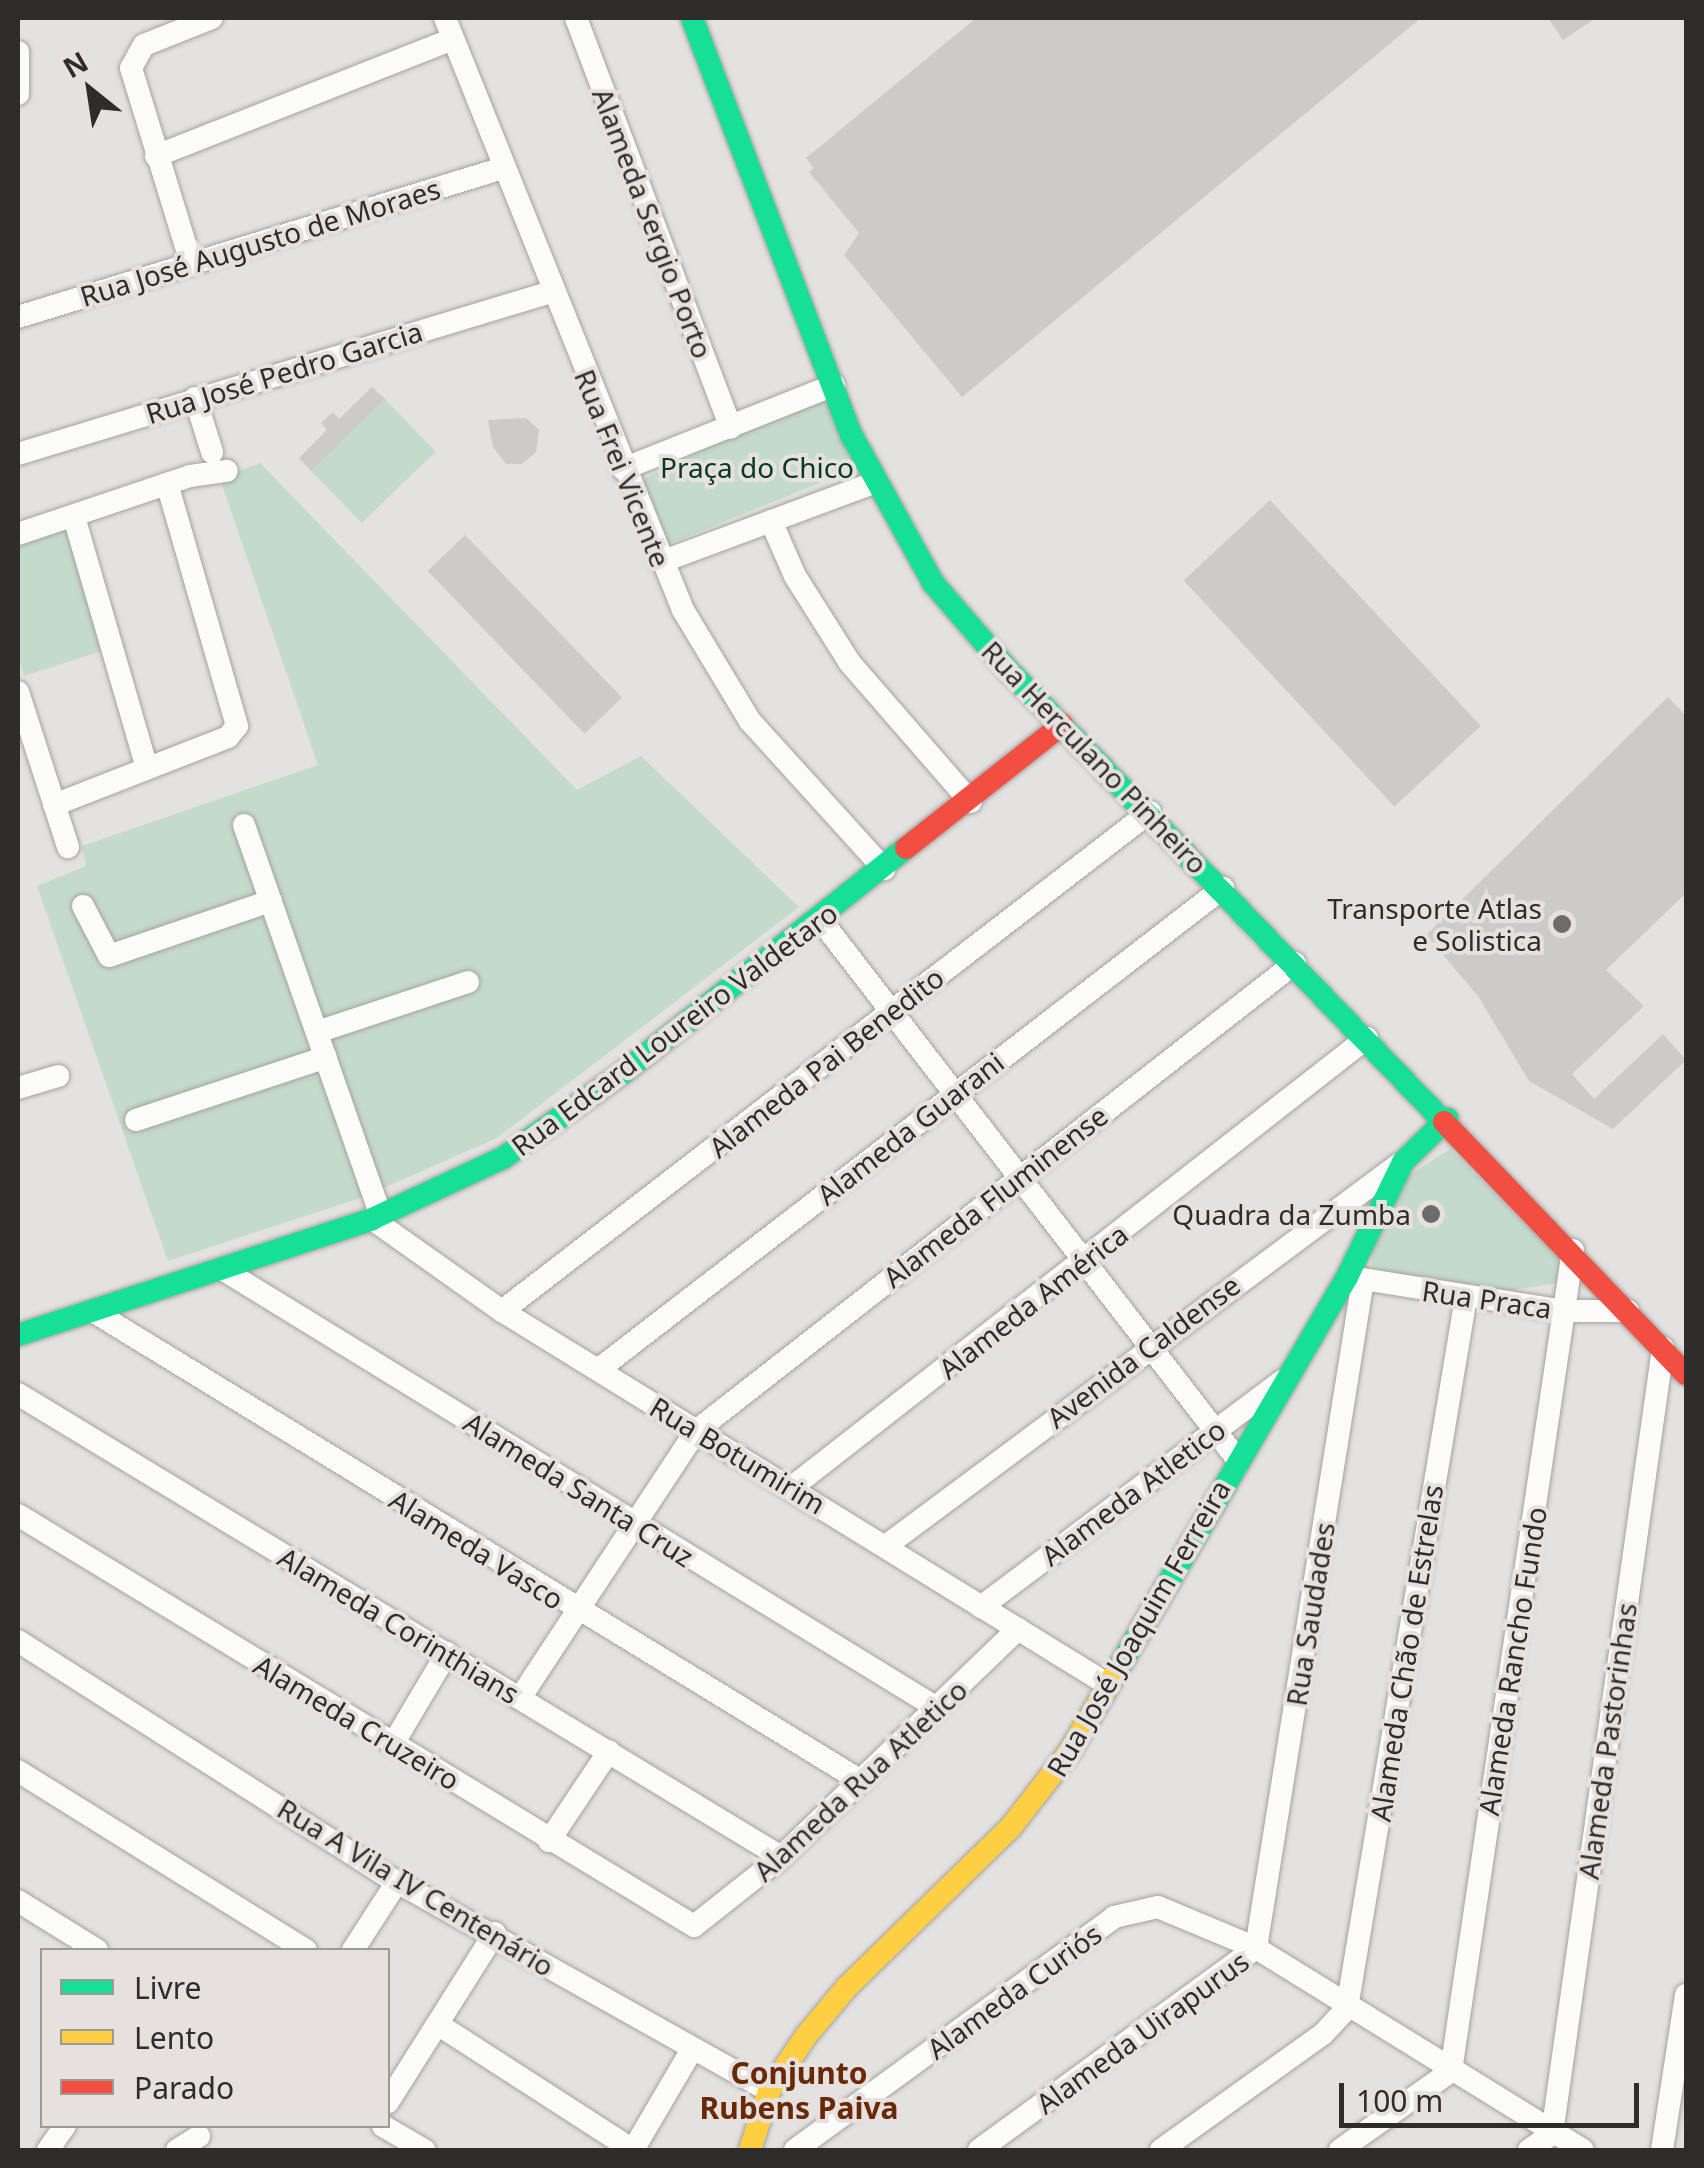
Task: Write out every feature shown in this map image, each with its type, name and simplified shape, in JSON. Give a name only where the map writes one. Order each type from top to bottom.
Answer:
[{"type":"street","points":[[192,263],[156,156],[132,59],[144,45],[212,18]]},
{"type":"street","name":"Alameda Sergio Porto","points":[[576,18],[731,428]]},
{"type":"street","name":"Rua Herculano Pinheiro","points":[[692,18],[873,483],[933,582],[1062,725],[1573,1250],[1686,1374]]},
{"type":"street","points":[[156,156],[449,28]]},
{"type":"street","name":"Rua Frei Vicente","points":[[449,28],[661,562],[719,677],[750,720],[884,869]]},
{"type":"street","points":[[18,52],[20,94]]},
{"type":"street","name":"Rua José Augusto de Moraes","points":[[18,317],[503,168]]},
{"type":"street","name":"Rua José Pedro Garcia","points":[[18,454],[551,292]]},
{"type":"street","points":[[623,469],[834,385]]},
{"type":"street","points":[[18,534],[220,462],[196,398]]},
{"type":"street","points":[[661,562],[873,483]]},
{"type":"street","points":[[54,805],[228,737],[237,726],[167,484]]},
{"type":"street","points":[[74,516],[148,768]]},
{"type":"street","points":[[771,521],[795,576],[850,664],[972,802]]},
{"type":"street","points":[[18,692],[68,847]]},
{"type":"street","name":"Rua Edcard Loureiro Valdetaro","points":[[18,1336],[377,1217],[456,1184],[554,1124],[972,802],[1062,725]]},
{"type":"street","name":"Alameda Pai Benedito","points":[[502,1311],[1150,812]]},
{"type":"street","points":[[244,825],[326,1057],[377,1217]]},
{"type":"street","name":"Alameda Guarani","points":[[599,1369],[1222,888]]},
{"type":"street","points":[[83,906],[109,956],[270,901]]},
{"type":"street","points":[[820,919],[1016,1179],[1236,1460]]},
{"type":"street","name":"Alameda Fluminense","points":[[520,1698],[581,1613],[696,1430],[1295,963]]},
{"type":"street","points":[[317,1032],[468,982]]},
{"type":"street","name":"Alameda América","points":[[790,1488],[1368,1038]]},
{"type":"street","points":[[136,1120],[326,1057]]},
{"type":"street","points":[[18,1088],[58,1076]]},
{"type":"street","name":"Rua José Joaquim Ferreira","points":[[758,2146],[770,2092],[847,1987],[1046,1784],[1285,1379],[1355,1278],[1403,1162],[1447,1119]]},
{"type":"street","name":"Avenida Caldense","points":[[887,1545],[1146,1348],[1403,1162]]},
{"type":"street","name":"Rua Botumirim","points":[[377,1217],[502,1311],[1108,1684]]},
{"type":"street","name":"Alameda Rancho Fundo","points":[[1451,2071],[1573,1250]]},
{"type":"street","name":"Alameda Santa Cruz","points":[[222,1270],[936,1708]]},
{"type":"street","name":"Rua Praca","points":[[1355,1278],[1564,1311],[1628,1310]]},
{"type":"street","name":"Rua Saudades","points":[[1256,1948],[1355,1278]]},
{"type":"street","name":"Alameda Chão de Estrelas","points":[[1347,2008],[1466,1297]]},
{"type":"street","name":"Alameda Vasco","points":[[96,1313],[860,1781]]},
{"type":"street","name":"Alameda Pastorinhas","points":[[1552,2134],[1662,1348]]},
{"type":"street","name":"Alameda Atletico","points":[[982,1607],[1285,1379]]},
{"type":"street","name":"Alameda Corinthians","points":[[18,1394],[780,1857]]},
{"type":"street","name":"Alameda Cruzeiro","points":[[18,1515],[550,1841],[698,1925]]},
{"type":"street","name":"Alameda Rua Atletico","points":[[698,1925],[780,1857],[1018,1630]]},
{"type":"street","name":"Rua A Vila IV Centenário","points":[[18,1641],[397,1882],[495,1933],[691,2051],[770,2092]]},
{"type":"street","points":[[393,1744],[447,1653]]},
{"type":"street","points":[[550,1841],[608,1751]]},
{"type":"street","points":[[18,1772],[303,1948]]},
{"type":"street","points":[[354,1948],[397,1882]]},
{"type":"street","points":[[18,1902],[94,1948]]},
{"type":"street","name":"Alameda Curiós","points":[[795,2150],[1114,1918],[1139,1908],[1179,1912],[1256,1948]]},
{"type":"street","points":[[390,2099],[495,1933]]},
{"type":"street","points":[[1256,1948],[1347,2008],[1583,2150]]},
{"type":"street","name":"Alameda Uirapurus","points":[[978,2150],[1256,1948]]},
{"type":"street","points":[[1662,2150],[1686,1995]]},
{"type":"street","points":[[1161,2150],[1323,2034],[1347,2008]]},
{"type":"street","points":[[439,2025],[633,2150],[691,2051]]},
{"type":"street","points":[[1340,2150],[1451,2071]]},
{"type":"street","points":[[48,2150],[64,2128]]},
{"type":"street","points":[[387,2128],[424,2150]]},
{"type":"street","points":[[1529,2150],[1552,2134]]},
{"type":"street","points":[[177,2150],[199,2136]]},
{"type":"green space","name":"Praça do Chico","points":[[834,397],[852,470],[669,544],[642,480],[733,434]]},
{"type":"green space","points":[[385,399],[436,452],[362,523],[311,471]]},
{"type":"green space","points":[[260,463],[577,790],[641,756],[799,907],[497,1138],[363,1197],[168,1261],[37,886],[86,866],[82,846],[318,765],[220,479]]},
{"type":"green space","points":[[69,528],[108,649],[24,676],[18,655],[18,544]]},
{"type":"green space","points":[[1450,1149],[1564,1263],[1558,1283],[1512,1290],[1445,1286],[1371,1267],[1374,1239],[1411,1174]]},
{"type":"building","points":[[976,18],[1421,18],[962,397],[844,255],[859,233],[809,172],[814,168],[806,158]]},
{"type":"building","points":[[1548,18],[1596,18],[1563,40]]},
{"type":"building","points":[[372,387],[385,399],[311,471],[299,458],[327,430],[321,423],[333,412],[339,419]]},
{"type":"building","points":[[526,418],[539,430],[536,452],[522,464],[506,464],[493,447],[488,420]]},
{"type":"building","points":[[1270,500],[1481,726],[1394,806],[1184,580]]},
{"type":"building","points":[[465,535],[622,698],[585,734],[428,571]]},
{"type":"building","points":[[1668,697],[1686,716],[1686,893],[1606,970],[1644,1006],[1572,1074],[1594,1099],[1663,1034],[1686,1060],[1613,1129],[1529,1081],[1478,996],[1426,935]]},
{"type":"traffic: fast","points":[[692,18],[852,436],[933,583],[1009,671],[1444,1122]]},
{"type":"traffic: fast","points":[[18,1335],[372,1219],[503,1158],[624,1072],[906,848]]},
{"type":"traffic: fast","points":[[1115,1674],[1347,1277],[1403,1162],[1447,1119]]},
{"type":"traffic: slow","points":[[750,2150],[769,2091],[806,2036],[847,1987],[1011,1827],[1070,1751],[1115,1674]]},
{"type":"traffic: jam","points":[[906,848],[1062,725]]},
{"type":"traffic: jam","points":[[1444,1122],[1686,1374]]},
{"type":"place","name":"Transporte Atlas e Solistica","points":[[1562,924]]},
{"type":"place","name":"Quadra da Zumba","points":[[1431,1214]]},
{"type":"district","name":"Conjunto Rubens Paiva","points":[[799,2090]]}]
